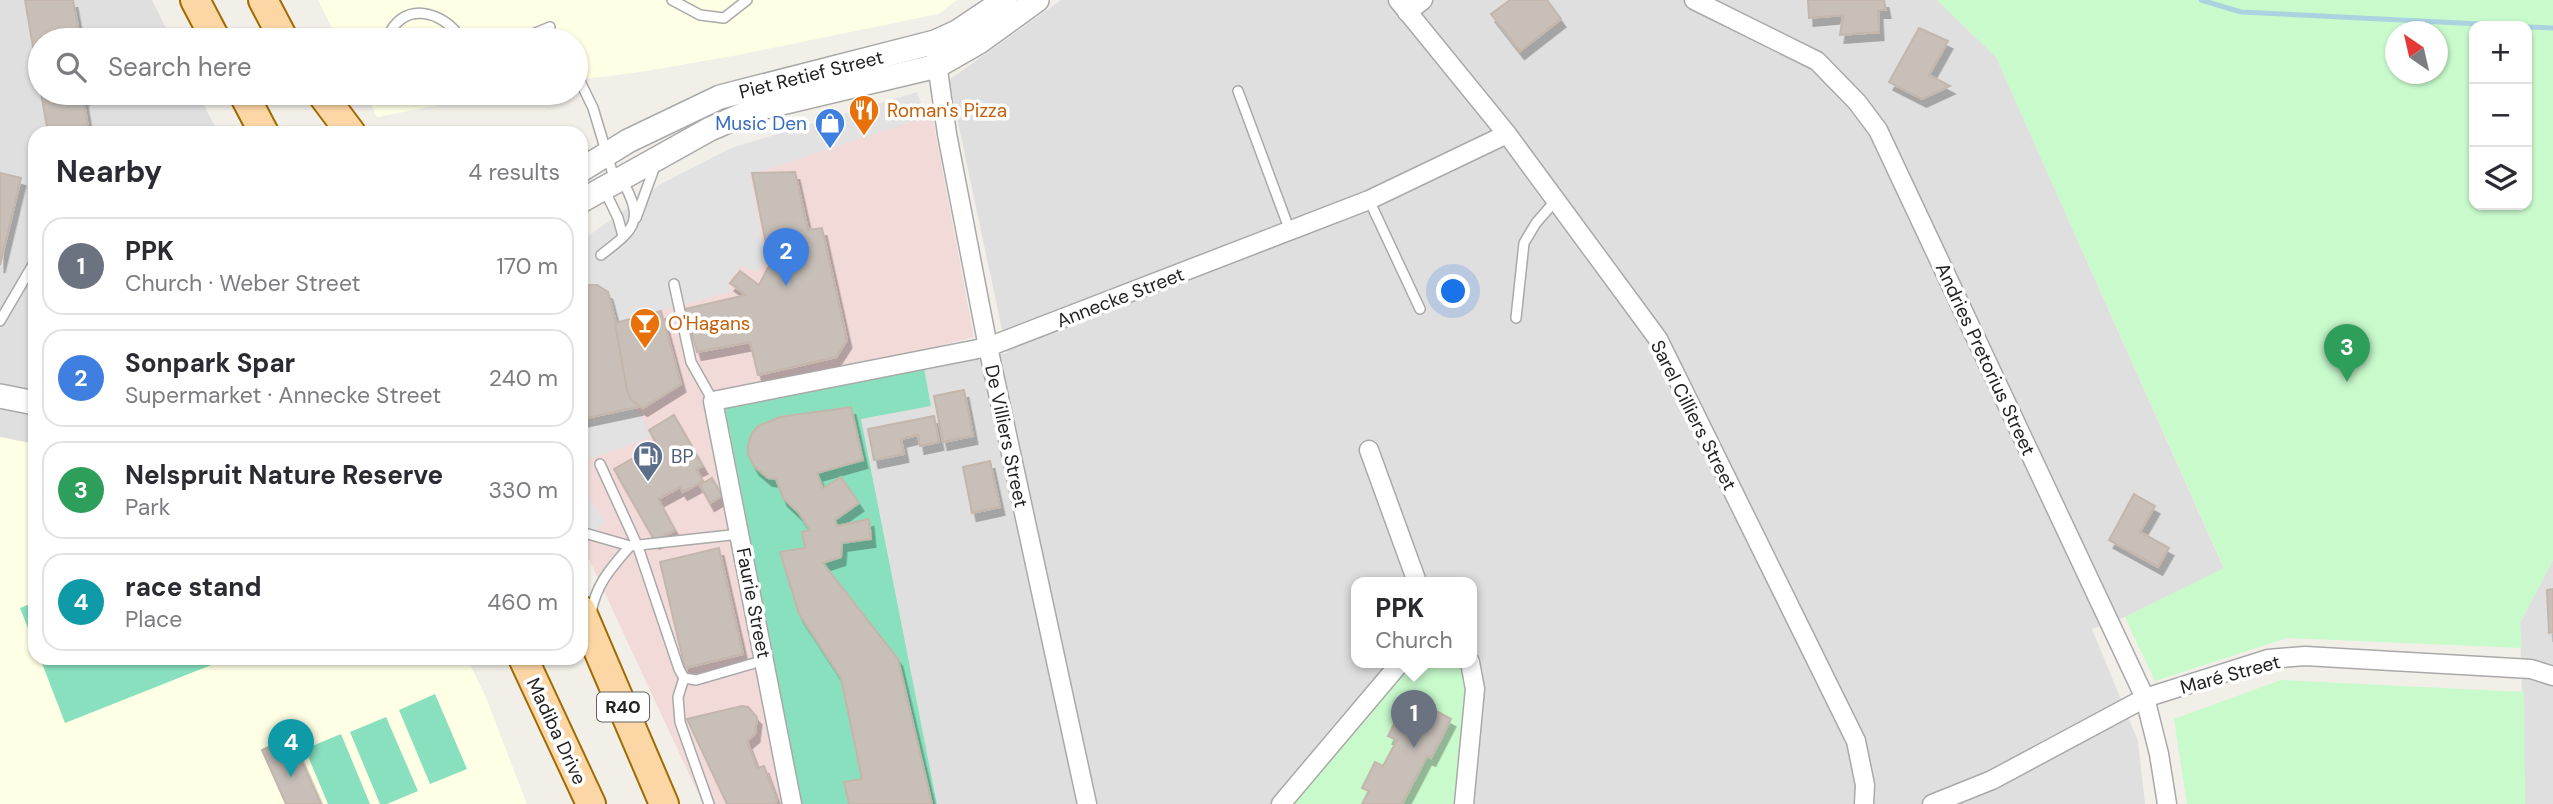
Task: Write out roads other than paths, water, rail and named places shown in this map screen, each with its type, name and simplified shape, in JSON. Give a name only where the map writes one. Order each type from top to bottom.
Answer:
[{"type":"main road","points":[[195,0],[210,28]]},
{"type":"main road","points":[[263,0],[278,28]]},
{"type":"main road","points":[[249,105],[260,126]]},
{"type":"main road","points":[[320,105],[332,126]]},
{"type":"main road","points":[[330,105],[346,126]]},
{"type":"main road","name":"R40","points":[[588,627],[664,804]]},
{"type":"main road","name":"Madiba Drive","points":[[526,665],[591,804]]},
{"type":"street","name":"Piet Retief Street","points":[[588,166],[647,131],[720,97],[935,42],[957,33],[1005,0]]},
{"type":"street","name":"Piet Retief Street","points":[[588,197],[710,129],[756,109],[937,66],[979,42],[1037,0]]},
{"type":"street","points":[[1402,6],[1423,0]]},
{"type":"street","name":"Andries Pretorius Street","points":[[1694,0],[1817,61],[1857,102],[1878,130],[2145,698],[2159,754],[2167,804]]},
{"type":"street","name":"Sarel Cilliers Street","points":[[1402,6],[1507,134],[1658,339],[1856,741],[1865,785],[1864,804]]},
{"type":"street","name":"De Villiers Street","points":[[935,42],[947,135],[988,347],[1087,804]]},
{"type":"street","name":"Annecke Street","points":[[713,401],[988,347],[1369,200],[1507,134]]},
{"type":"street","points":[[0,396],[28,402]]},
{"type":"street","name":"Faurie Street","points":[[713,401],[792,804]]},
{"type":"street","points":[[1369,450],[1415,577]]},
{"type":"street","name":"Maré Street","points":[[1932,804],[1992,780],[2145,698],[2268,659],[2305,656],[2530,669],[2553,676]]},
{"type":"street","points":[[1281,804],[1396,668]]},
{"type":"street","points":[[1464,804],[1475,689],[1471,668]]},
{"type":"lane","points":[[672,0],[700,16],[724,18],[747,0]]},
{"type":"lane","points":[[393,28],[397,21],[413,12],[426,11],[450,23],[454,28]]},
{"type":"lane","points":[[1238,91],[1290,231]]},
{"type":"lane","points":[[588,97],[613,183],[613,205],[623,236]]},
{"type":"lane","points":[[601,255],[623,236],[635,221],[659,157]]},
{"type":"lane","points":[[613,183],[635,207],[635,221]]},
{"type":"lane","points":[[1369,200],[1420,309]]},
{"type":"lane","points":[[1516,318],[1524,243],[1536,223],[1556,200]]},
{"type":"lane","points":[[0,321],[28,273]]},
{"type":"lane","points":[[674,284],[691,362],[713,401]]},
{"type":"lane","points":[[600,464],[684,678],[678,698],[680,722],[709,804]]},
{"type":"lane","points":[[588,534],[634,546],[740,534]]},
{"type":"lane","points":[[588,609],[606,573],[634,546]]},
{"type":"lane","points":[[684,678],[696,680],[765,660]]},
{"type":"waterway","points":[[2201,0],[2241,12],[2469,23]]},
{"type":"waterway","points":[[2532,27],[2553,28]]},
{"type":"place","name":"Roman's Pizza","points":[[864,137]]},
{"type":"place","name":"Music Den","points":[[830,150]]},
{"type":"place","name":"Sonpark Spar","points":[[786,286]]},
{"type":"place","name":"O'Hagans","points":[[645,350]]},
{"type":"place","name":"Nelspruit Nature Reserve","points":[[2347,382]]},
{"type":"place","name":"BP","points":[[648,483]]},
{"type":"place","name":"PPK","points":[[1414,748]]},
{"type":"place","name":"race stand","points":[[291,777]]}]
